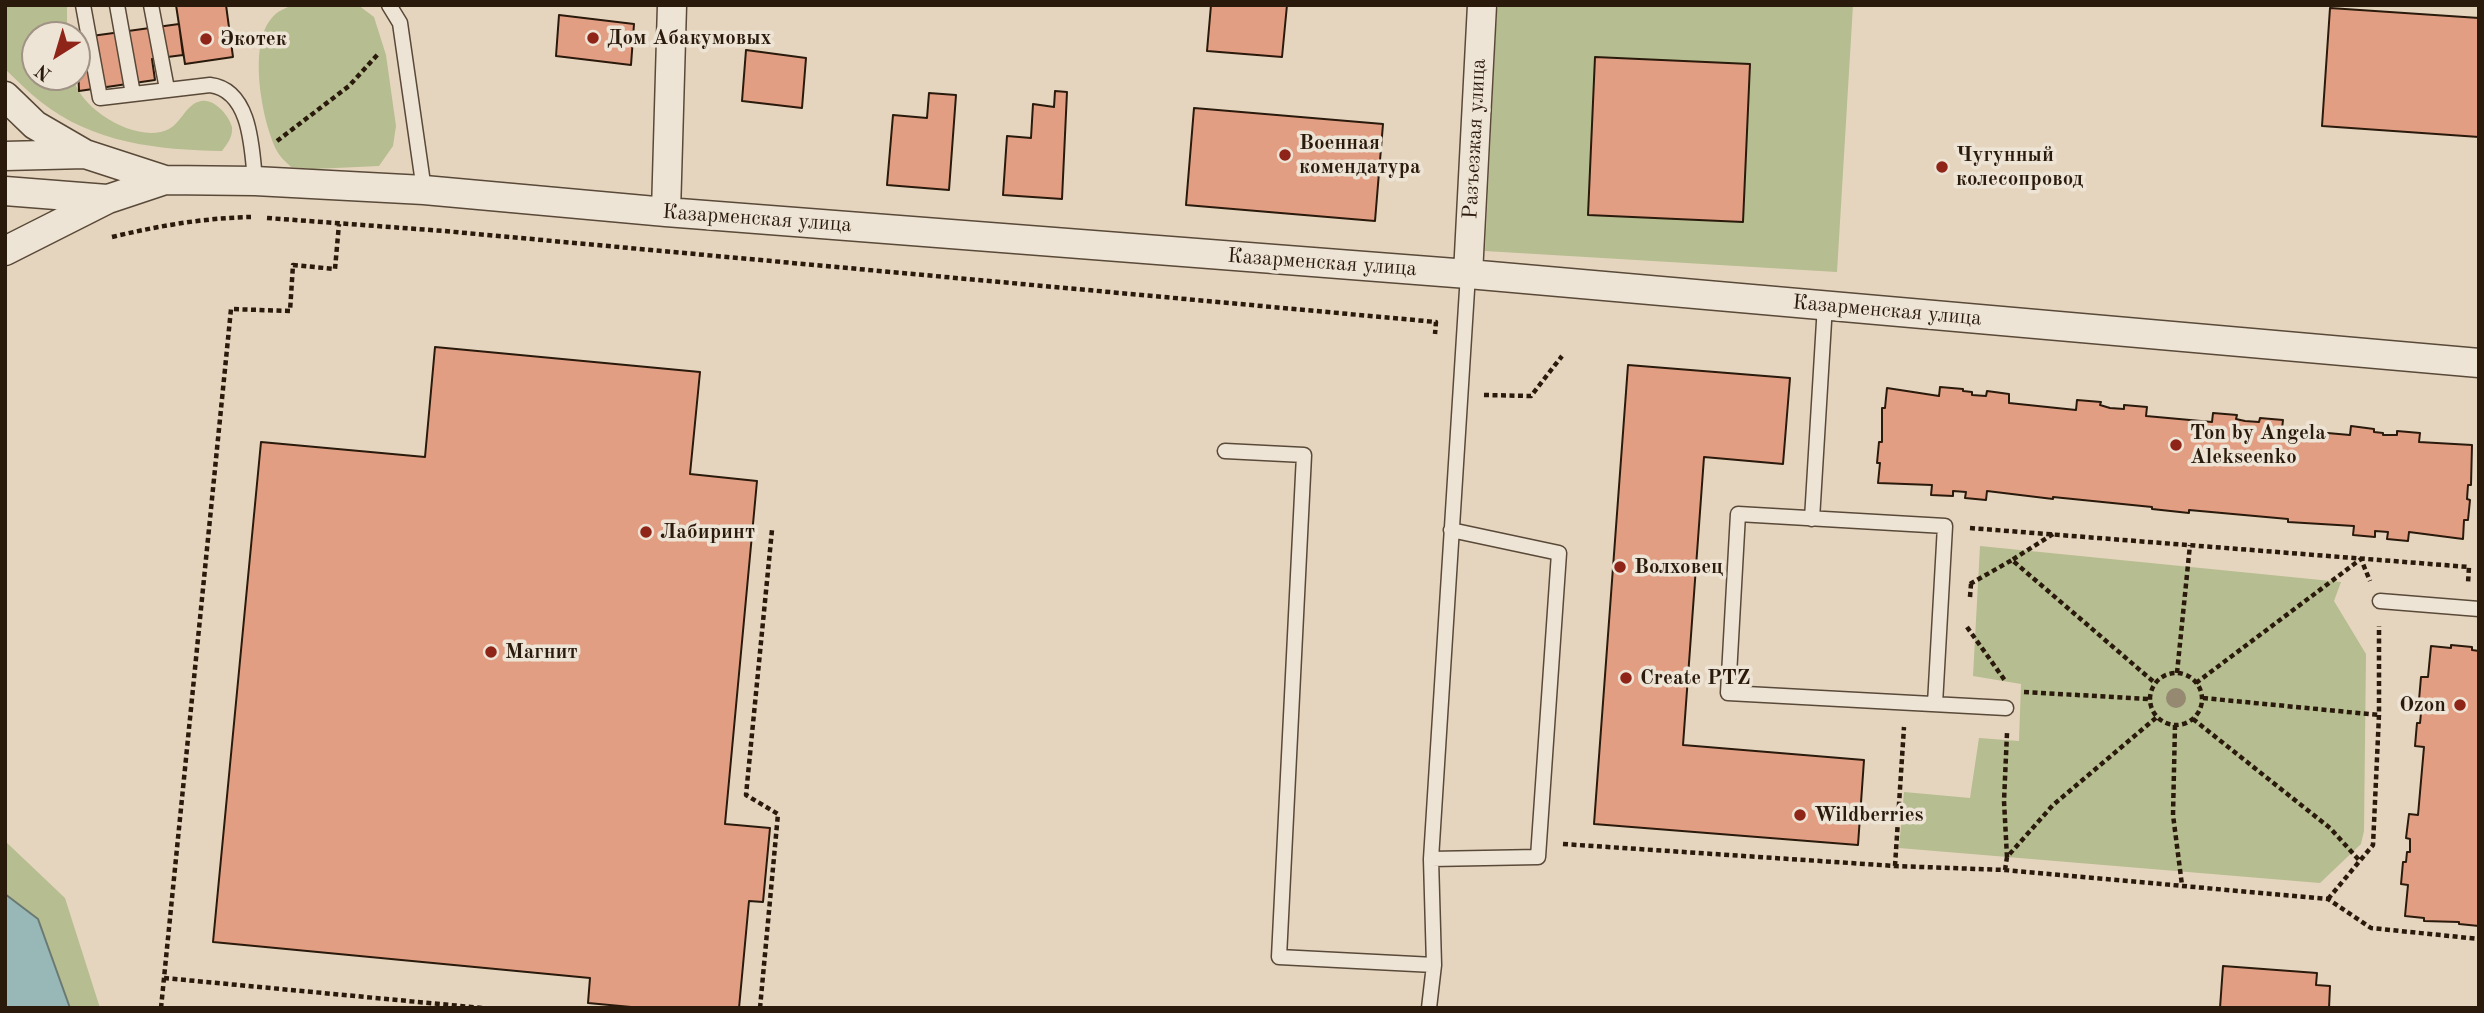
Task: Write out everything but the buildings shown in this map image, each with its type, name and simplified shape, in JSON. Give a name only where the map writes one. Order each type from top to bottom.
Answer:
[{"type":"street","points":[[666,212],[672,5]]},
{"type":"street","name":"Разъезжая улица","points":[[1468,274],[1482,5]]},
{"type":"street","points":[[5,96],[36,125],[85,154],[164,180]]},
{"type":"street","points":[[5,156],[85,154]]},
{"type":"street","name":"Казарменская улица","points":[[164,180],[254,168],[424,190],[666,212],[1468,274],[2479,363]]},
{"type":"street","points":[[5,251],[107,199],[164,180]]},
{"type":"street","points":[[5,191],[107,199]]},
{"type":"lane","points":[[83,5],[100,98],[167,89],[218,86],[237,102],[249,127],[254,168]]},
{"type":"lane","points":[[117,5],[133,94]]},
{"type":"lane","points":[[151,5],[167,89]]},
{"type":"lane","points":[[389,5],[400,23],[424,190]]},
{"type":"lane","points":[[1429,1008],[1434,965],[1431,859],[1468,274]]},
{"type":"lane","points":[[1812,519],[1825,305]]},
{"type":"lane","points":[[1225,451],[1304,455],[1279,957],[1434,965]]},
{"type":"lane","points":[[1936,704],[1945,526],[1738,514],[1728,692],[1905,702],[1936,704],[2006,708]]},
{"type":"lane","points":[[1431,859],[1538,857],[1559,553],[1451,530]]},
{"type":"lane","points":[[2380,601],[2473,608]]},
{"type":"path","points":[[254,168],[274,144],[349,86],[384,47],[400,23]]},
{"type":"path","points":[[107,238],[157,226],[213,218],[259,217],[458,232],[1436,322],[1435,336]]},
{"type":"path","points":[[161,1008],[231,309],[290,311],[293,265],[335,269],[339,224]]},
{"type":"path","points":[[1460,395],[1531,396],[1562,356]]},
{"type":"path","points":[[1945,526],[2469,567],[2473,608]]},
{"type":"path","points":[[760,1008],[778,814],[746,795],[772,530]]},
{"type":"path","points":[[1941,601],[2053,534]]},
{"type":"path","points":[[2177,673],[2190,545]]},
{"type":"path","points":[[2328,898],[2373,845],[2379,715],[2380,601],[2361,559]]},
{"type":"path","points":[[2196,683],[2361,559]]},
{"type":"path","points":[[2012,560],[2155,683]]},
{"type":"path","points":[[1969,606],[1971,584]]},
{"type":"path","points":[[1968,617],[1967,628],[2013,691],[2149,699]]},
{"type":"path","points":[[2169,673],[2177,673],[2192,677],[2196,683],[2203,698],[2200,710],[2193,719],[2182,725],[2170,725],[2152,711],[2149,699],[2159,678],[2169,673]]},
{"type":"path","points":[[2203,698],[2379,715]]},
{"type":"path","points":[[1895,866],[1905,702]]},
{"type":"path","points":[[2005,870],[2007,857],[2004,801],[2008,740],[2006,708]]},
{"type":"path","points":[[2007,857],[2053,805],[2157,717]]},
{"type":"path","points":[[2193,719],[2330,828],[2359,860]]},
{"type":"path","points":[[2175,725],[2173,815],[2182,885]]},
{"type":"path","points":[[1539,843],[1895,866],[2005,870],[2328,898],[2371,928],[2479,939]]},
{"type":"path","points":[[164,978],[482,1008]]},
{"type":"green space","points":[[5,5],[67,5],[67,21],[21,21],[21,84],[5,69]]},
{"type":"green space","points":[[294,5],[358,5],[374,17],[386,55],[396,126],[393,146],[379,166],[313,169],[291,167],[277,151],[262,104],[260,47],[264,31],[271,19]]},
{"type":"green space","points":[[1499,5],[1853,5],[1837,272],[1485,251]]},
{"type":"green space","points":[[29,91],[79,91],[86,101],[112,121],[127,128],[156,133],[169,129],[196,103],[211,102],[220,108],[230,122],[231,137],[222,151],[150,146],[82,127]]},
{"type":"green space","points":[[1980,546],[2341,582],[2334,601],[2366,654],[2364,831],[2361,844],[2320,883],[1899,848],[1904,792],[1970,798],[1979,738],[2019,741],[2021,684],[1973,676]]},
{"type":"green space","points":[[5,841],[65,898],[100,1008],[70,1008],[38,919],[5,894]]},
{"type":"water","points":[[5,894],[38,919],[70,1008],[5,1008]]},
{"type":"place","name":"Дом Абакумовых","points":[[593,38]]},
{"type":"place","name":"Экотек","points":[[206,39]]},
{"type":"place","name":"Военная комендатура","points":[[1285,155]]},
{"type":"place","name":"Чугунный колесопровод","points":[[1942,167]]},
{"type":"place","name":"Ton by Angela Alekseenko","points":[[2176,445]]},
{"type":"place","name":"Лабиринт","points":[[646,532]]},
{"type":"place","name":"Волховец","points":[[1620,567]]},
{"type":"place","name":"Магнит","points":[[491,652]]},
{"type":"place","name":"Create PTZ","points":[[1626,678]]},
{"type":"place","name":"Ozon","points":[[2460,705]]},
{"type":"place","name":"Wildberries","points":[[1800,815]]}]
